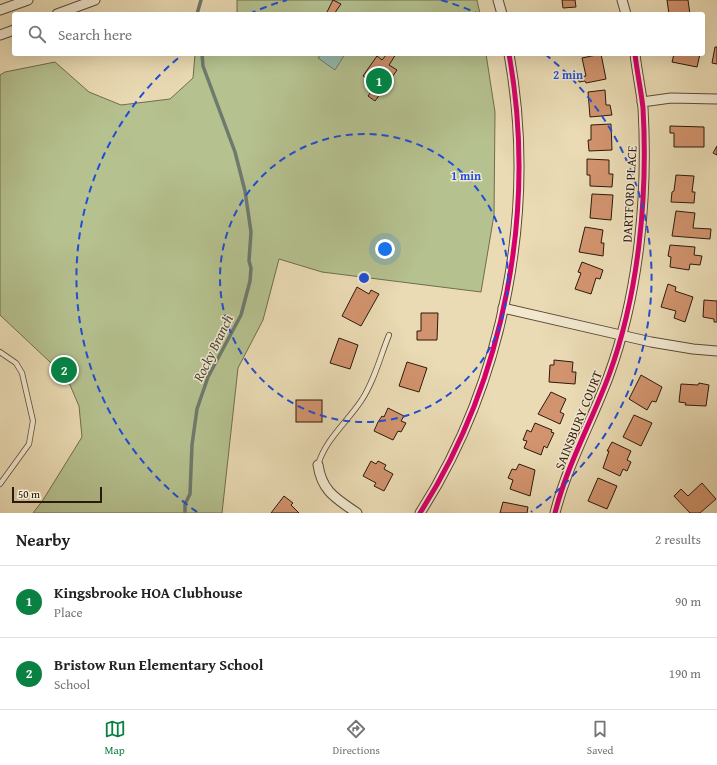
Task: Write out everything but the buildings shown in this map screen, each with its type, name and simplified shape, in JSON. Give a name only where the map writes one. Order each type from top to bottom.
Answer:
[{"type":"street","points":[[0,10],[28,0]]},
{"type":"street","points":[[62,12],[95,0]]},
{"type":"street","points":[[498,0],[501,12]]},
{"type":"street","points":[[622,0],[625,12]]},
{"type":"street","points":[[0,35],[12,31]]},
{"type":"street","points":[[420,513],[450,460],[468,421],[483,380],[503,308],[516,231],[519,190],[519,149],[509,56]]},
{"type":"street","name":"DARTFORD PLACE","points":[[622,335],[638,250],[642,208],[642,102],[635,56]]},
{"type":"street","points":[[642,102],[671,98],[717,99]]},
{"type":"street","points":[[503,308],[686,348],[717,351]]},
{"type":"street","name":"SAINSBURY COURT","points":[[555,513],[569,471],[609,374],[622,335]]},
{"type":"street","points":[[318,465],[320,479],[324,486],[333,496],[358,513]]},
{"type":"lane","points":[[318,465],[324,449],[362,400],[370,384],[388,335]]},
{"type":"lane","points":[[0,352],[16,363],[22,373],[33,421],[29,444],[0,484]]},
{"type":"green space","points":[[237,0],[477,0],[480,12],[237,12]]},
{"type":"green space","points":[[195,56],[486,56],[495,112],[494,215],[481,292],[322,272],[279,259],[263,320],[238,368],[222,513],[33,513],[43,500],[82,437],[79,406],[67,378],[0,315],[0,75],[5,72],[55,62],[89,92],[121,105],[170,99],[193,78]]},
{"type":"shaded area","points":[[320,56],[344,56],[335,70],[318,58]]},
{"type":"waterway","name":"Rocky Branch","points":[[198,12],[201,0]]},
{"type":"waterway","name":"Rocky Branch","points":[[185,513],[185,504],[190,494],[192,445],[197,409],[208,377],[241,315],[250,281],[251,268],[249,261],[251,232],[245,191],[235,152],[203,66],[202,56]]},
{"type":"cycle path","points":[[420,513],[449,461],[474,407],[493,350],[507,292],[516,232],[519,172],[517,113],[509,56]]},
{"type":"cycle path","points":[[555,513],[573,460],[609,375],[628,311],[634,277],[639,243],[644,175],[643,108],[635,56]]},
{"type":"place","name":"Kingsbrooke HOA Clubhouse","points":[[379,81]]},
{"type":"place","name":"Bristow Run Elementary School","points":[[64,370]]}]
